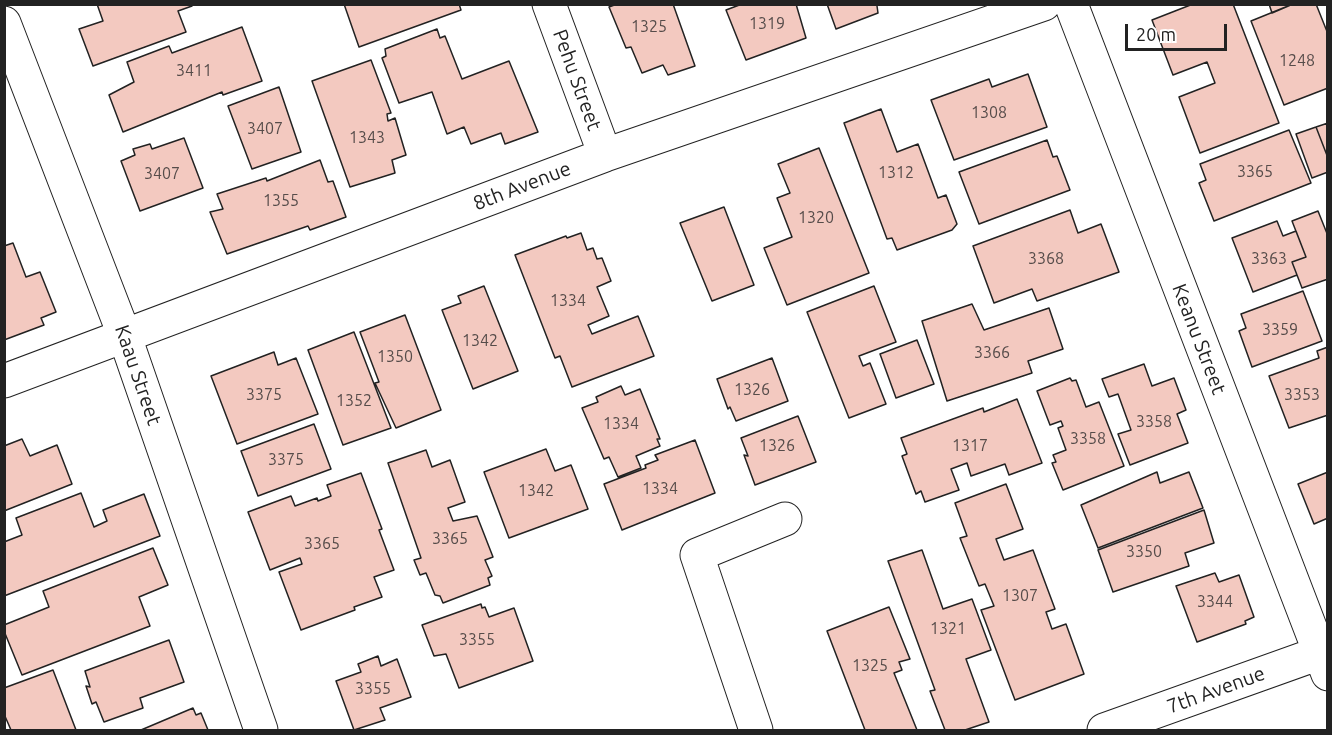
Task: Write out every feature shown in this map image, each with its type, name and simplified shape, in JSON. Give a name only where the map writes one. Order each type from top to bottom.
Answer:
[{"type":"street","name":"Pehu Street","points":[[549,4],[605,155]]},
{"type":"street","name":"8th Avenue","points":[[4,381],[605,155],[1044,4]]},
{"type":"street","name":"Keanu Street","points":[[1071,4],[1325,659]]},
{"type":"street","name":"Kaau Street","points":[[4,23],[125,337],[261,730]]},
{"type":"street","points":[[756,730],[696,555],[784,519]]},
{"type":"street","name":"7th Avenue","points":[[1104,730],[1325,659]]},
{"type":"building","points":[[97,4],[191,4],[192,6],[178,11],[186,32],[93,66],[79,29],[103,21]]},
{"type":"building","points":[[344,4],[459,4],[461,10],[359,47]]},
{"type":"building","points":[[617,4],[673,4],[695,66],[668,75],[663,65],[642,73],[631,47],[626,48],[609,7]]},
{"type":"building","points":[[742,4],[796,4],[806,38],[746,60],[726,10]]},
{"type":"building","points":[[827,4],[880,4],[877,6],[878,13],[836,29]]},
{"type":"building","points":[[1193,4],[1233,4],[1279,123],[1200,153],[1179,97],[1215,83],[1207,62],[1173,75],[1152,20]]},
{"type":"building","points":[[1269,4],[1293,4],[1272,13]]},
{"type":"building","points":[[1293,4],[1316,4],[1328,34],[1328,88],[1284,105],[1251,21]]},
{"type":"building","points":[[242,27],[262,81],[223,95],[222,92],[123,132],[109,95],[134,82],[127,62],[169,46],[172,53]]},
{"type":"building","points":[[437,29],[440,38],[445,36],[462,79],[509,61],[538,132],[505,144],[501,133],[471,144],[464,127],[447,134],[432,92],[399,103],[382,58],[386,56],[385,49]]},
{"type":"building","points":[[371,60],[391,113],[387,114],[388,121],[395,118],[406,155],[392,160],[395,173],[350,187],[312,81]]},
{"type":"building","points":[[1028,74],[1047,127],[954,160],[931,100],[989,79],[992,87]]},
{"type":"building","points":[[279,87],[301,152],[252,169],[228,106]]},
{"type":"building","points":[[881,109],[897,152],[918,144],[938,198],[946,195],[957,224],[952,230],[897,250],[892,238],[887,239],[844,123]]},
{"type":"building","points":[[1328,123],[1328,158],[1316,127]]},
{"type":"building","points":[[1316,127],[1328,158],[1328,172],[1312,178],[1296,134]]},
{"type":"building","points":[[1289,130],[1311,183],[1214,221],[1199,183],[1206,180],[1200,164]]},
{"type":"building","points":[[184,138],[203,188],[140,211],[121,161],[135,155],[133,149],[150,144],[152,149]]},
{"type":"building","points":[[1047,140],[1053,157],[1057,156],[1070,190],[979,224],[959,172]]},
{"type":"building","points":[[819,148],[869,273],[787,305],[764,248],[792,237],[777,198],[790,193],[778,164]]},
{"type":"building","points":[[320,160],[328,182],[333,181],[346,217],[310,230],[308,226],[227,254],[210,212],[223,209],[217,194],[266,178],[267,181]]},
{"type":"building","points":[[724,207],[754,285],[712,301],[680,223]]},
{"type":"building","points":[[1070,210],[1078,233],[1101,224],[1119,272],[1037,301],[1032,289],[994,303],[973,246]]},
{"type":"building","points":[[1318,211],[1328,236],[1328,279],[1302,288],[1292,262],[1306,257],[1292,221]]},
{"type":"building","points":[[1277,221],[1283,236],[1296,231],[1306,257],[1292,262],[1297,275],[1253,292],[1232,238]]},
{"type":"building","points":[[581,233],[587,250],[593,248],[597,259],[602,258],[611,281],[597,287],[609,316],[588,325],[592,334],[638,316],[654,356],[572,387],[560,356],[555,358],[515,255],[566,236],[567,238]]},
{"type":"building","points":[[13,243],[26,277],[40,272],[56,312],[41,318],[44,325],[4,340],[4,246]]},
{"type":"building","points":[[484,286],[518,371],[473,389],[442,310],[461,303],[458,296]]},
{"type":"building","points":[[874,286],[896,342],[859,356],[863,366],[870,363],[886,404],[849,418],[807,312]]},
{"type":"building","points":[[1303,291],[1322,341],[1252,367],[1239,331],[1246,328],[1241,314]]},
{"type":"building","points":[[972,304],[984,330],[1049,308],[1063,349],[1028,361],[1032,373],[947,401],[922,321]]},
{"type":"building","points":[[405,315],[441,410],[396,428],[375,383],[379,382],[360,332]]},
{"type":"building","points":[[354,332],[391,428],[343,445],[308,350]]},
{"type":"building","points":[[917,340],[934,384],[896,398],[880,354]]},
{"type":"building","points":[[1328,347],[1328,415],[1289,428],[1269,376],[1319,358],[1317,351]]},
{"type":"building","points":[[274,352],[278,365],[296,358],[318,414],[237,444],[211,376]]},
{"type":"building","points":[[772,358],[788,401],[736,421],[730,407],[728,409],[717,379]]},
{"type":"building","points":[[1144,364],[1152,386],[1174,378],[1186,410],[1177,414],[1188,443],[1130,465],[1118,434],[1131,430],[1118,394],[1109,397],[1102,379]]},
{"type":"building","points":[[1070,378],[1072,381],[1076,380],[1086,407],[1099,402],[1124,466],[1063,490],[1052,463],[1056,462],[1053,455],[1066,450],[1058,428],[1063,426],[1061,421],[1050,425],[1037,391]]},
{"type":"building","points":[[621,386],[625,395],[640,389],[660,439],[657,439],[660,446],[636,456],[641,468],[618,477],[609,457],[604,459],[582,408],[598,402],[596,397]]},
{"type":"building","points":[[1017,399],[1042,463],[1009,475],[1005,464],[971,476],[967,463],[951,469],[959,490],[925,502],[921,491],[916,494],[902,456],[907,454],[901,438],[983,408],[984,412]]},
{"type":"building","points":[[798,416],[816,462],[755,485],[744,455],[748,456],[741,438]]},
{"type":"building","points":[[314,424],[331,469],[258,496],[241,451]]},
{"type":"building","points":[[22,439],[30,456],[57,445],[72,484],[4,511],[4,446]]},
{"type":"building","points":[[695,440],[715,493],[622,530],[604,484],[646,468],[645,465],[658,460],[655,455]]},
{"type":"building","points":[[546,449],[555,471],[571,465],[588,509],[509,538],[484,472]]},
{"type":"building","points":[[426,450],[432,467],[450,460],[465,502],[448,508],[453,521],[477,516],[493,557],[485,560],[492,576],[488,578],[490,585],[443,603],[440,596],[435,595],[426,573],[420,575],[414,560],[421,558],[388,463]]},
{"type":"building","points":[[1157,472],[1160,483],[1189,472],[1203,508],[1098,548],[1081,505]]},
{"type":"building","points":[[1328,472],[1328,518],[1314,524],[1298,484]]},
{"type":"building","points":[[361,473],[382,529],[379,530],[394,570],[374,577],[382,597],[354,607],[355,610],[301,630],[279,572],[302,564],[300,558],[270,570],[248,512],[291,496],[295,506],[317,498],[318,501],[331,496],[327,485]]},
{"type":"building","points":[[1006,484],[1023,529],[996,539],[1004,560],[1033,550],[1055,609],[1046,612],[1052,629],[1066,624],[1084,674],[1015,700],[981,610],[994,606],[985,584],[979,586],[960,538],[967,536],[955,503]]},
{"type":"building","points":[[81,493],[94,527],[107,521],[103,510],[144,494],[160,536],[4,596],[4,542],[22,535],[16,518]]},
{"type":"building","points":[[1204,510],[1214,543],[1185,553],[1189,566],[1113,592],[1098,550]]},
{"type":"building","points":[[153,548],[168,585],[139,597],[150,626],[22,675],[4,631],[4,625],[49,607],[43,591]]},
{"type":"building","points":[[922,550],[943,609],[972,599],[991,650],[966,659],[989,722],[965,730],[945,730],[930,691],[935,690],[888,561]]},
{"type":"building","points":[[1215,573],[1219,582],[1239,575],[1254,617],[1245,621],[1246,624],[1197,642],[1176,586]]},
{"type":"building","points":[[481,604],[482,608],[485,607],[489,617],[514,608],[533,661],[459,688],[446,654],[434,656],[422,625]]},
{"type":"building","points":[[889,607],[910,659],[899,662],[902,670],[894,673],[917,730],[865,730],[827,631]]},
{"type":"building","points":[[169,640],[184,682],[140,698],[143,708],[104,722],[96,702],[92,704],[86,686],[90,687],[85,671]]},
{"type":"building","points":[[378,656],[381,666],[397,659],[411,697],[380,708],[385,720],[354,730],[336,681],[361,672],[358,664]]},
{"type":"building","points":[[53,670],[76,730],[11,730],[4,714],[4,688]]},
{"type":"building","points":[[193,708],[196,715],[201,713],[208,730],[141,730]]}]
